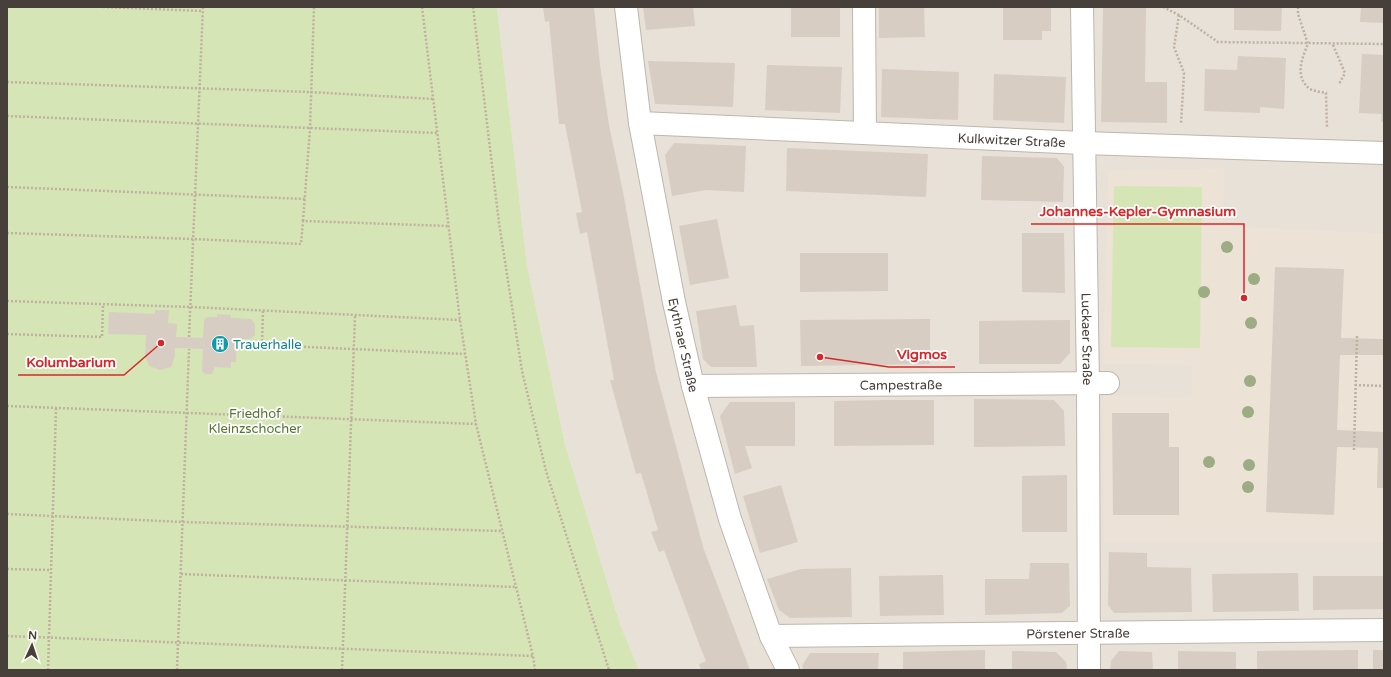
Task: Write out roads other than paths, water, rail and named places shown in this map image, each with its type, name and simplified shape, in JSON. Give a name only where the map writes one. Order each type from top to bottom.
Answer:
[{"type":"street","name":"Eythraer Straße","points":[[626,7],[640,123],[674,302],[693,386],[730,519],[772,636],[788,670]]},
{"type":"street","points":[[864,7],[865,133]]},
{"type":"street","name":"Luckaer Straße","points":[[1082,7],[1084,143],[1098,383],[1089,670]]},
{"type":"street","name":"Kulkwitzer Straße","points":[[640,123],[1084,143],[1384,153]]},
{"type":"street","name":"Campestraße","points":[[693,386],[1098,383]]},
{"type":"street","name":"Pörstener Straße","points":[[772,636],[1384,630]]},
{"type":"place","name":"Johannes-Kepler-Gymnasium","points":[[1244,298]]},
{"type":"place","name":"Kolumbarium","points":[[161,343]]},
{"type":"place","name":"Trauerhalle","points":[[220,344]]},
{"type":"place","name":"Vigmos","points":[[820,357]]},
{"type":"park label","name":"Friedhof Kleinzschocher","points":[[255,420]]}]
